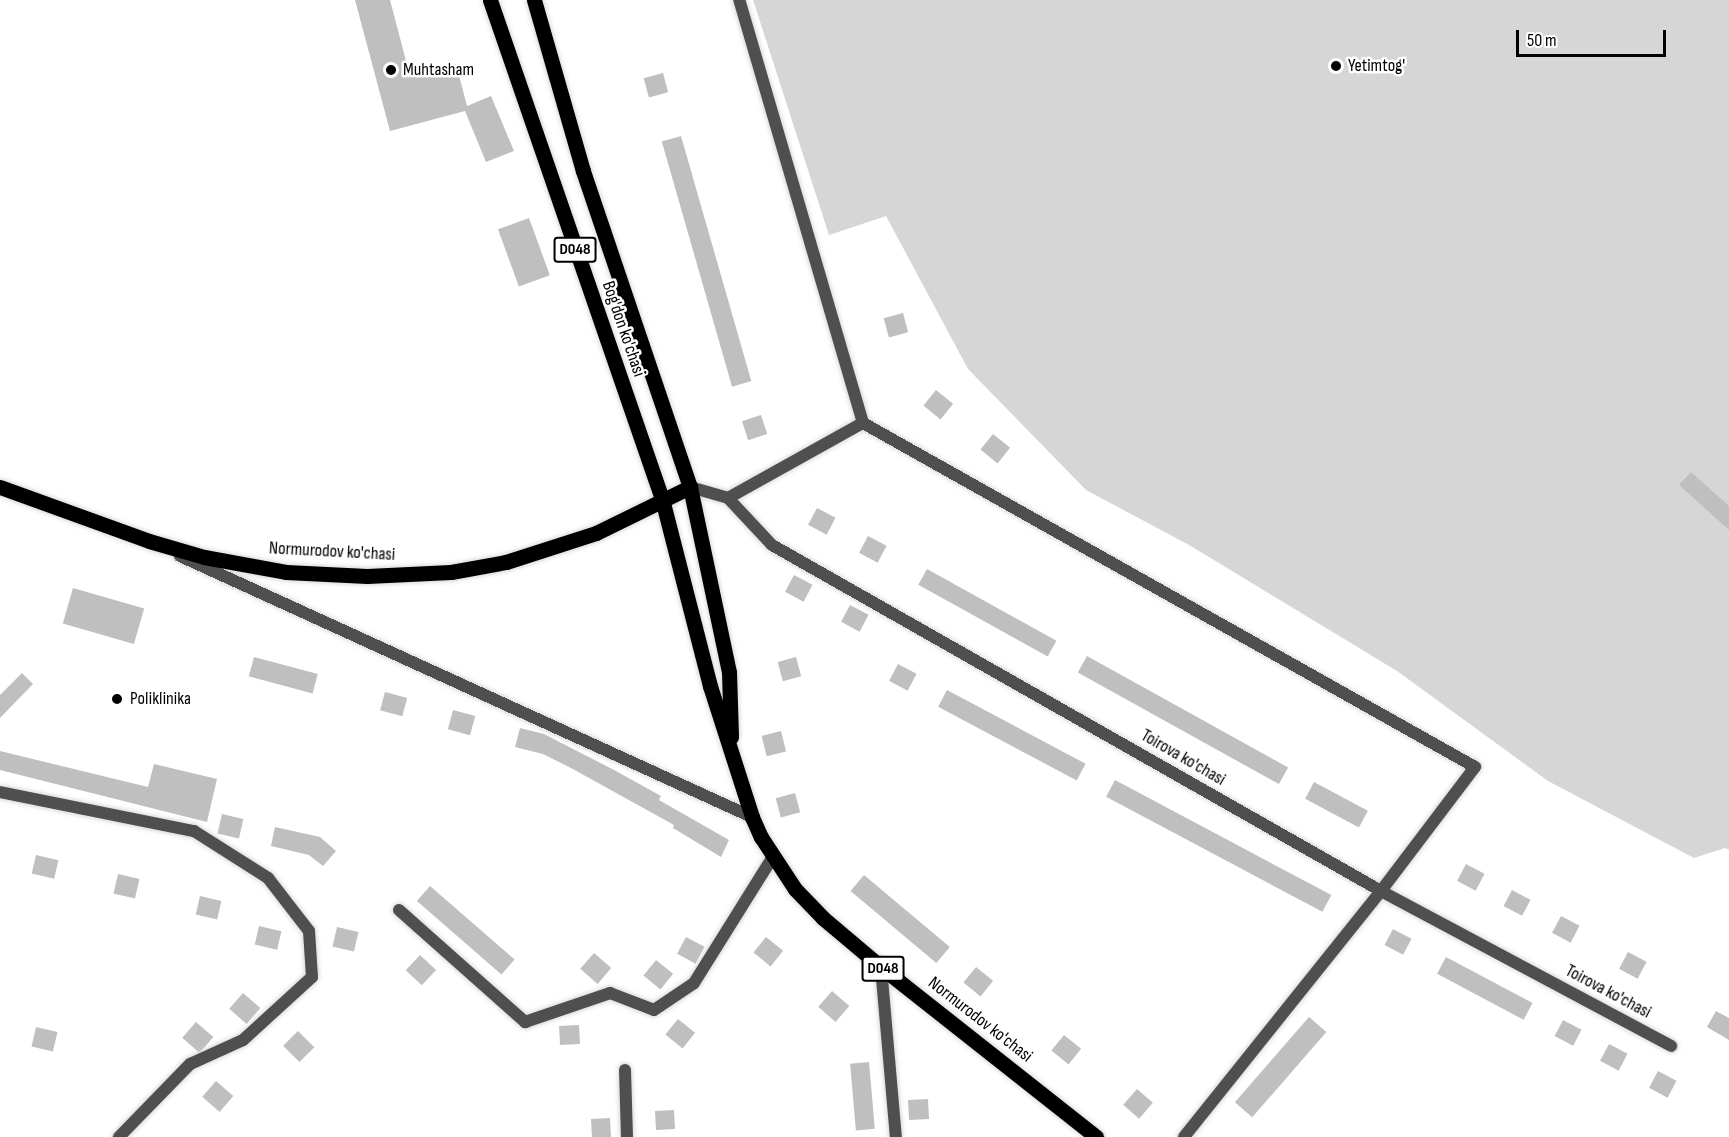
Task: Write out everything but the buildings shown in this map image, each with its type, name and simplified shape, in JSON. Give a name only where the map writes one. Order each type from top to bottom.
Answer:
[{"type":"main road","name":"Bog'don ko'chasi","points":[[490,0],[662,500]]},
{"type":"main road","name":"Bog'don ko'chasi","points":[[534,0],[583,171],[690,487]]},
{"type":"main road","name":"Normurodov ko'chasi","points":[[0,487],[148,541],[231,563],[286,572],[367,576],[451,572],[506,562],[586,537],[690,487],[729,672],[731,752]]},
{"type":"main road","name":"Normurodov ko'chasi","points":[[662,500],[710,686],[752,817],[772,858],[808,904],[881,967],[1096,1137]]},
{"type":"street","points":[[739,0],[863,423],[1475,767],[1381,891],[1184,1137]]},
{"type":"street","points":[[690,487],[728,498],[863,423]]},
{"type":"street","name":"Toirova ko'chasi","points":[[728,498],[772,545],[1381,891],[1671,1046]]},
{"type":"street","points":[[148,541],[752,817]]},
{"type":"street","points":[[0,792],[194,831],[268,878],[309,931],[312,977],[243,1040],[190,1064],[119,1137]]},
{"type":"street","points":[[399,910],[525,1022],[610,993],[654,1010],[694,983],[772,858]]},
{"type":"street","points":[[881,967],[896,1137]]},
{"type":"street","points":[[625,1070],[627,1137]]},
{"type":"shaded area","points":[[753,0],[1729,0],[1729,850],[1725,848],[1694,858],[1548,781],[1397,671],[1189,545],[1086,490],[968,369],[886,216],[829,235]]},
{"type":"place","name":"Yetimtog'","points":[[1336,66]]},
{"type":"place","name":"Muhtasham","points":[[391,70]]},
{"type":"place","name":"Poliklinika","points":[[117,699]]}]
